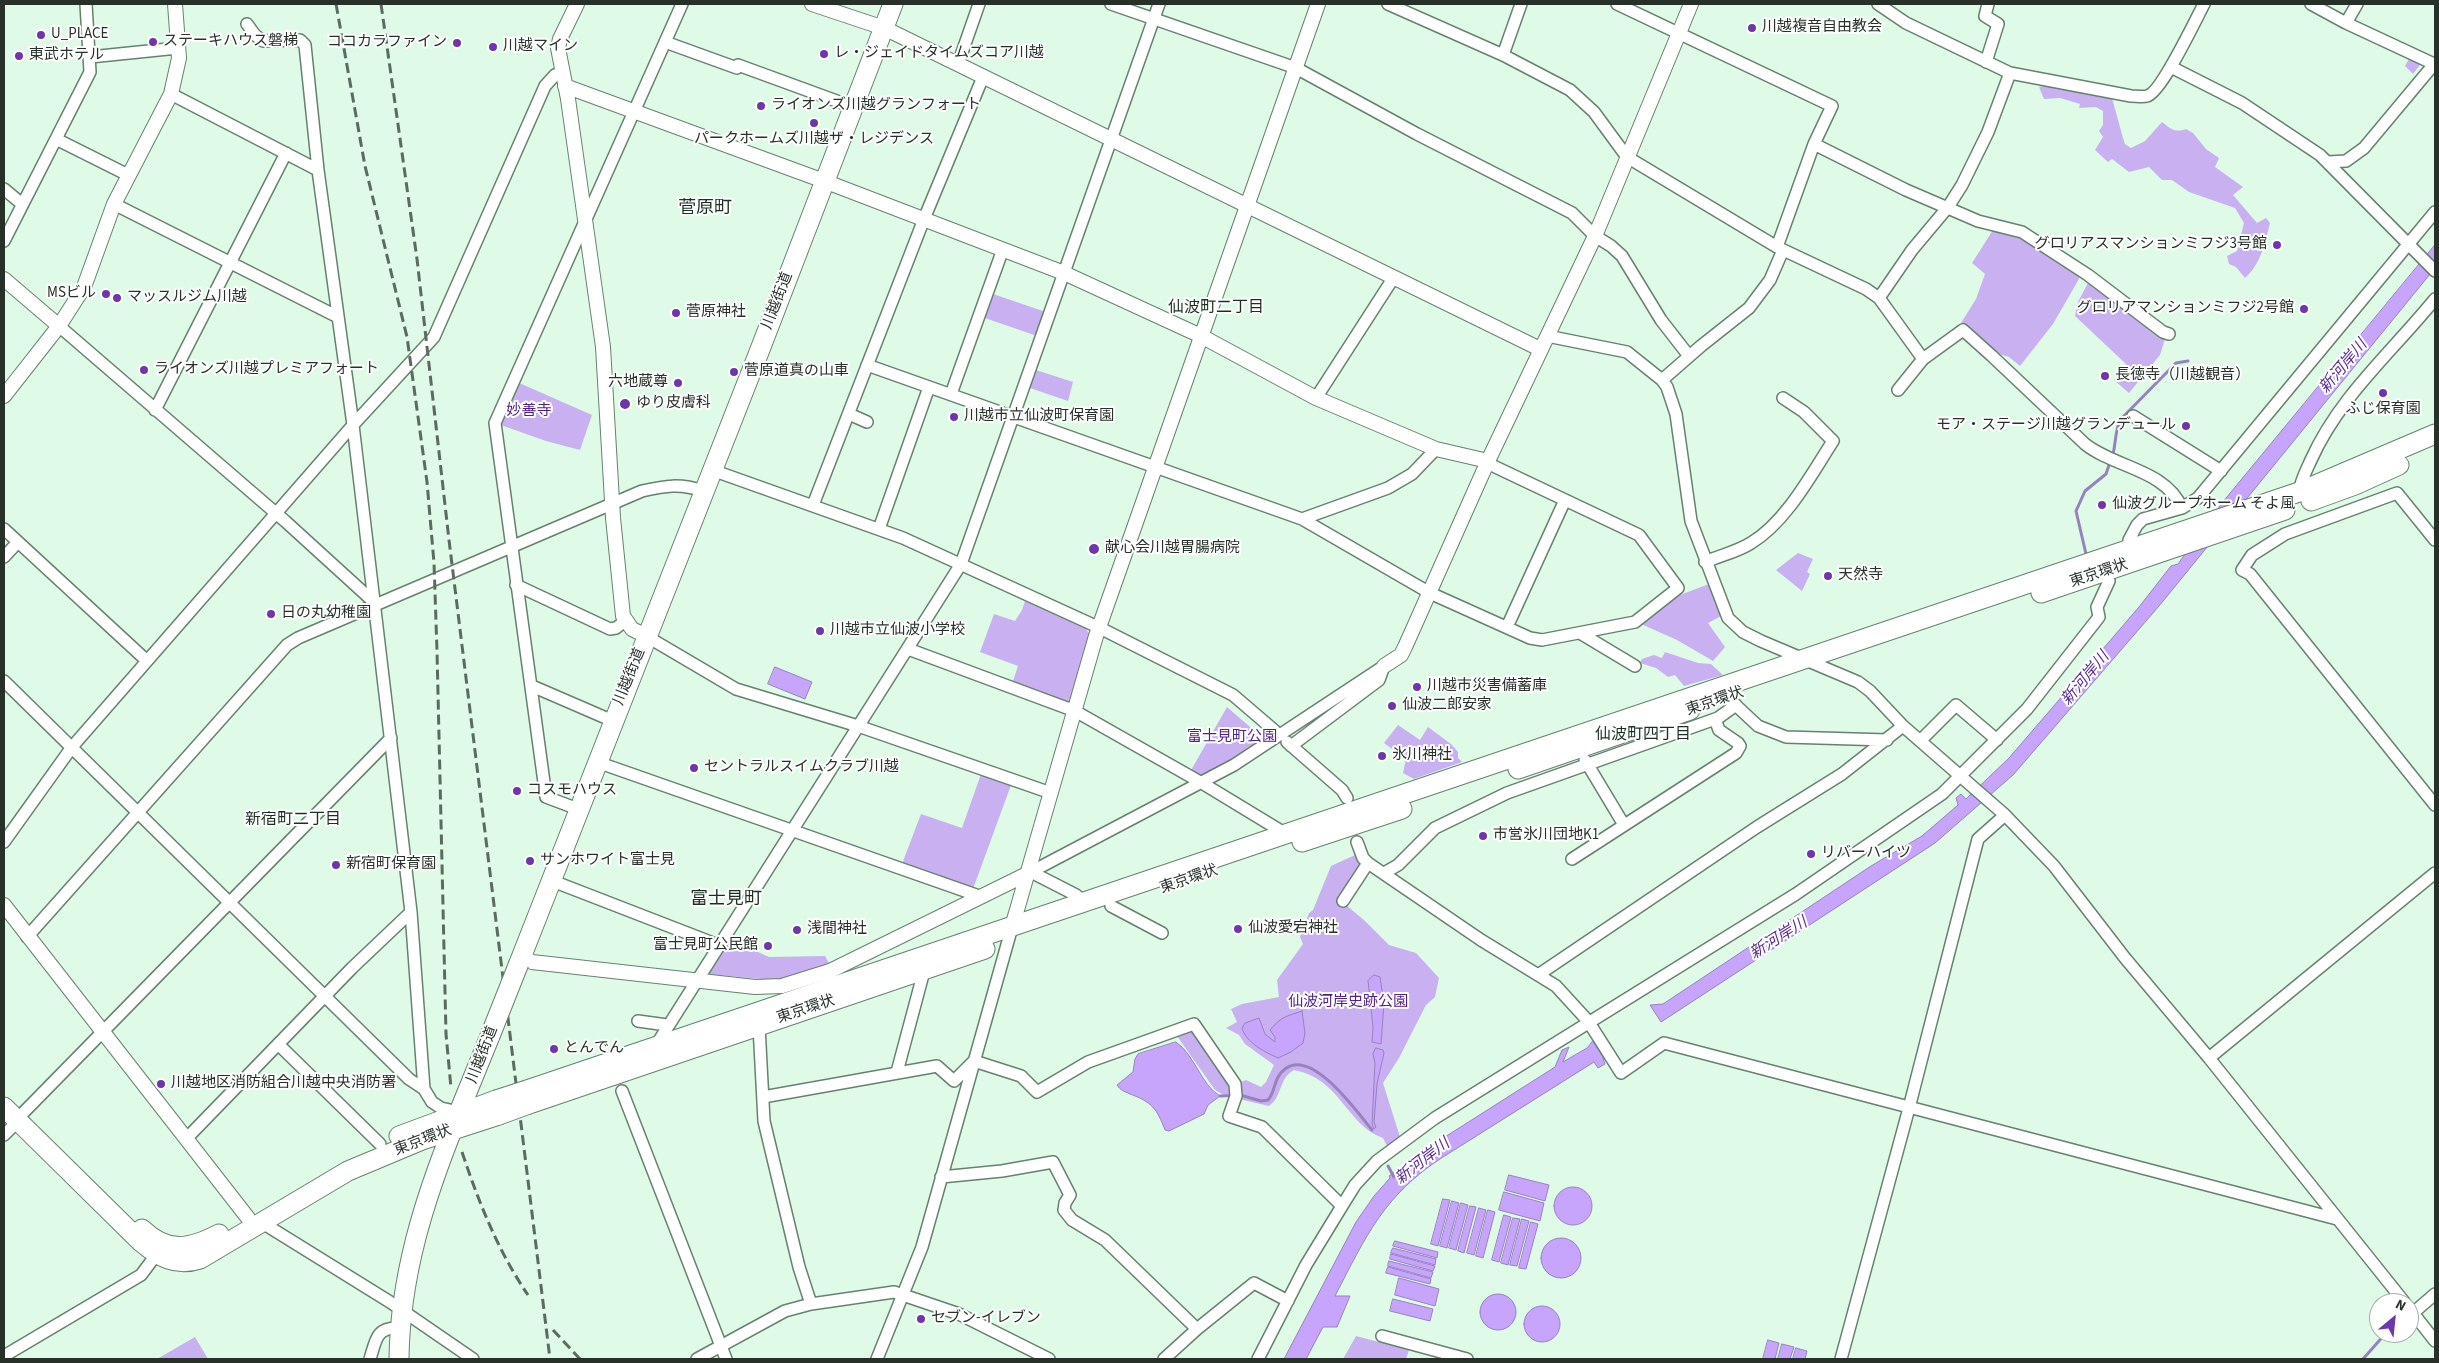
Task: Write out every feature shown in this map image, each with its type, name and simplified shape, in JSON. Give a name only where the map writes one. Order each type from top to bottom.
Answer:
[{"type":"main road","name":"川越街道","points":[[399,1359],[400,1319],[415,1239],[436,1172],[893,4]]},
{"type":"main road","name":"東京環状","points":[[4,1093],[21,1116],[156,1254],[179,1263],[189,1262],[200,1259],[254,1220],[380,1144],[497,1108],[654,1048],[1010,934],[1111,906],[1584,757],[1732,701],[1813,662],[1886,631],[2299,492],[2435,434]]},
{"type":"main road","name":"東京環状","points":[[528,1097],[760,1026],[924,971],[1084,902],[1650,710],[1813,662],[2136,561],[2255,521],[2355,485],[2435,446]]},
{"type":"main road","name":"東京環状","points":[[4,1107],[21,1116],[145,1232],[164,1244],[175,1247],[196,1246],[254,1220],[348,1171],[409,1145],[456,1121]]},
{"type":"main road","points":[[409,1145],[424,1150],[430,1155],[434,1161],[436,1172]]},
{"type":"street","points":[[4,241],[90,72],[86,4]]},
{"type":"street","points":[[4,396],[58,326],[84,287],[114,204],[171,94],[178,70],[175,4]]},
{"type":"street","points":[[577,4],[560,39],[558,48],[603,347],[613,503],[624,621],[632,629],[736,689],[858,726],[1050,793]]},
{"type":"street","points":[[578,809],[546,797],[494,423],[682,4]]},
{"type":"street","points":[[812,4],[884,28],[1540,349]]},
{"type":"street","points":[[958,64],[979,4]]},
{"type":"street","points":[[1111,4],[1296,68],[1417,134],[1572,213],[1595,236],[1622,256],[1661,320],[1689,356]]},
{"type":"street","points":[[654,1048],[961,564],[1159,4]]},
{"type":"street","points":[[877,1359],[922,1246],[940,1177],[1029,873],[1050,793],[1100,628],[1318,4]]},
{"type":"street","points":[[1388,4],[1503,55],[1570,90],[1594,112],[1627,157],[1780,248],[1866,289],[1879,298],[1923,359]]},
{"type":"street","points":[[1503,55],[1520,4]]},
{"type":"street","points":[[1617,4],[1832,106],[1814,144],[1770,280],[1749,308],[1662,380]]},
{"type":"street","points":[[520,959],[532,962],[755,987],[782,986],[794,983],[837,968],[982,897],[1202,783],[1256,752],[1401,655],[1540,349],[1595,236],[1691,4]]},
{"type":"street","points":[[1878,4],[1906,23],[2010,73],[2131,96],[2147,96],[2154,91],[2171,67],[2204,4]]},
{"type":"street","points":[[1986,62],[1998,24],[1985,16],[1988,4]]},
{"type":"street","points":[[2311,4],[2346,24],[2435,63],[2364,148],[2346,161],[2328,162]]},
{"type":"street","points":[[2346,24],[2358,4]]},
{"type":"street","points":[[247,24],[263,41],[300,40],[304,42],[318,170],[375,603],[411,912],[424,1089]]},
{"type":"street","points":[[665,42],[737,68],[738,65],[853,107]]},
{"type":"street","points":[[90,57],[178,48]]},
{"type":"street","points":[[2171,67],[2242,103],[2302,142],[2328,162],[2435,271]]},
{"type":"street","points":[[1879,298],[1912,250],[1948,207],[1962,185],[1988,132],[2010,73]]},
{"type":"street","points":[[814,505],[924,219],[983,77]]},
{"type":"street","points":[[4,842],[72,747],[146,660],[353,425],[434,337],[538,102],[550,80],[564,79],[633,111],[824,181],[1064,273],[1201,336],[1316,398],[1436,449],[1488,462],[1639,535],[1678,588],[1635,622],[1542,640],[1530,638],[1430,593],[1302,519],[868,365]]},
{"type":"street","points":[[171,94],[318,170]]},
{"type":"street","points":[[56,138],[128,175]]},
{"type":"street","points":[[1814,144],[1906,190],[1991,225],[2022,232],[2088,275],[2163,332],[2169,334]]},
{"type":"street","points":[[155,410],[286,153]]},
{"type":"street","points":[[4,189],[22,204]]},
{"type":"street","points":[[114,204],[338,317]]},
{"type":"street","points":[[2129,540],[2143,519],[2182,508],[2198,498],[2411,246],[2435,212]]},
{"type":"street","points":[[951,394],[1003,249]]},
{"type":"street","points":[[1316,398],[1394,277]]},
{"type":"street","points":[[4,279],[276,513],[350,578],[375,603]]},
{"type":"street","points":[[2299,492],[2302,478],[2320,440],[2338,411],[2435,299]]},
{"type":"street","points":[[1898,390],[1923,359],[1963,330],[2085,444],[2097,453],[2130,465],[2174,492],[2182,508]]},
{"type":"street","points":[[1547,336],[1626,352],[1662,380],[1667,387],[1676,414],[1691,521],[1705,562],[1728,618],[1743,632],[1813,662],[1864,687],[1920,742],[2003,814],[2054,866],[2125,958],[2209,1058],[2397,1293]]},
{"type":"street","points":[[879,529],[930,387]]},
{"type":"street","points":[[1705,562],[1734,552],[1753,542],[1775,522],[1794,502],[1833,441],[1804,412],[1783,398]]},
{"type":"street","points":[[849,414],[867,422]]},
{"type":"street","points":[[2133,416],[2221,471]]},
{"type":"street","points":[[1302,519],[1388,488],[1412,474],[1436,449]]},
{"type":"street","points":[[712,470],[879,529],[961,564],[1100,628],[1233,695],[1275,731]]},
{"type":"street","points":[[27,936],[287,645],[298,638],[346,618],[375,603],[642,491],[667,486],[687,485],[703,491]]},
{"type":"street","points":[[2435,540],[2397,492],[2285,534],[2252,555],[2242,570],[2250,574],[2435,805]]},
{"type":"street","points":[[1508,627],[1565,500]]},
{"type":"street","points":[[4,529],[146,660]]},
{"type":"street","points":[[4,556],[18,542]]},
{"type":"street","points":[[1258,1359],[1288,1301],[1342,1206],[1361,1178],[1392,1149],[1435,1118],[1796,894],[1942,794],[2027,709],[2101,616],[2098,607],[2109,581]]},
{"type":"street","points":[[516,585],[610,629],[616,628],[624,621]]},
{"type":"street","points":[[1580,632],[1634,666]]},
{"type":"street","points":[[908,649],[1075,711],[1202,783],[1286,834]]},
{"type":"street","points":[[1347,798],[1342,790],[1288,743],[1379,680],[1384,666]]},
{"type":"street","points":[[4,681],[409,1079],[424,1089],[432,1102],[456,1121]]},
{"type":"street","points":[[532,686],[613,721]]},
{"type":"street","points":[[1384,873],[1398,866],[1435,828],[1584,757],[1715,719],[1732,701],[1758,726],[1786,737],[1887,740]]},
{"type":"street","points":[[1920,742],[1956,705],[1997,740]]},
{"type":"street","points":[[1572,859],[1736,753],[1740,746],[1719,730],[1715,719]]},
{"type":"street","points":[[1538,974],[1758,827],[1842,774],[1903,726]]},
{"type":"street","points":[[4,1135],[391,738]]},
{"type":"street","points":[[1584,757],[1624,826]]},
{"type":"street","points":[[597,762],[982,897]]},
{"type":"street","points":[[1841,1359],[1909,1108],[1978,839],[2003,814]]},
{"type":"street","points":[[1357,842],[1362,858],[1368,863],[1481,940],[1538,974],[1570,1000],[1588,1022],[1621,1073],[1664,1043],[2337,1219]]},
{"type":"street","points":[[1343,901],[1368,863]]},
{"type":"street","points":[[1029,873],[1076,895],[1084,902]]},
{"type":"street","points":[[2209,1058],[2435,873]]},
{"type":"street","points":[[550,880],[718,945]]},
{"type":"street","points":[[4,905],[186,1139],[254,1220],[400,1319],[473,1359]]},
{"type":"street","points":[[1111,906],[1162,933]]},
{"type":"street","points":[[186,1139],[278,1044],[411,912]]},
{"type":"street","points":[[897,1072],[924,971]]},
{"type":"street","points":[[638,1021],[667,1025]]},
{"type":"street","points":[[974,1061],[1021,1076],[1037,1092],[1088,1062],[1194,1024],[1235,1084],[1236,1096],[1223,1118],[1262,1127],[1342,1206]]},
{"type":"street","points":[[760,1026],[764,1121],[799,1267],[811,1304]]},
{"type":"street","points":[[278,1044],[380,1144]]},
{"type":"street","points":[[763,1097],[936,1066],[954,1081],[974,1061]]},
{"type":"street","points":[[622,1091],[726,1359]]},
{"type":"street","points":[[940,1177],[1002,1171],[1053,1162],[1070,1195],[1065,1203],[1064,1210],[1072,1220],[1105,1240],[1197,1329]]},
{"type":"street","points":[[4,1356],[141,1275],[156,1254]]},
{"type":"street","points":[[1164,1359],[1197,1329],[1254,1283],[1288,1301]]},
{"type":"street","points":[[697,1359],[780,1312],[811,1304],[884,1293],[904,1293],[958,1314],[1048,1359]]},
{"type":"street","points":[[2419,1305],[2435,1294]]},
{"type":"street","points":[[370,1359],[378,1334],[400,1319]]},
{"type":"street","points":[[2419,1320],[2435,1341]]},
{"type":"street","points":[[1382,1336],[1467,1359]]},
{"type":"green space","points":[[2406,56],[2423,61],[2413,74],[2405,66],[2409,59]]},
{"type":"green space","points":[[2044,86],[2112,98],[2125,144],[2131,148],[2145,141],[2162,122],[2173,130],[2186,129],[2193,133],[2206,149],[2219,158],[2215,167],[2243,187],[2233,195],[2257,223],[2266,218],[2270,223],[2259,260],[2245,278],[2236,267],[2229,264],[2227,256],[2237,251],[2244,223],[2235,208],[2189,192],[2172,180],[2162,180],[2149,167],[2129,172],[2112,159],[2108,162],[2095,150],[2103,137],[2099,131],[2103,125],[2103,111],[2096,107],[2079,108],[2080,104],[2060,98],[2044,99],[2039,87]]},
{"type":"green space","points":[[1993,230],[2022,236],[2078,273],[2079,279],[2053,324],[2020,366],[2009,357],[1992,352],[1961,323],[1976,299],[1985,274],[1972,263]]},
{"type":"green space","points":[[2089,281],[2165,339],[2160,355],[2129,393],[2114,380],[2126,364],[2075,316],[2078,302]]},
{"type":"green space","points":[[990,293],[1046,312],[1037,336],[982,317]]},
{"type":"green space","points":[[1036,370],[1073,382],[1068,401],[1030,388]]},
{"type":"green space","name":"妙善寺","points":[[517,382],[592,415],[580,450],[546,441],[498,424]]},
{"type":"green space","points":[[1798,553],[1813,559],[1807,572],[1810,574],[1802,591],[1776,570]]},
{"type":"green space","points":[[1709,584],[1723,615],[1708,623],[1725,647],[1713,661],[1677,640],[1641,624],[1672,598]]},
{"type":"green space","points":[[1025,601],[1086,629],[1090,635],[1071,705],[1012,684],[1018,666],[980,652],[994,614],[1015,621]]},
{"type":"green space","points":[[1665,652],[1698,663],[1711,664],[1723,675],[1684,686],[1675,675],[1668,677],[1656,668],[1640,663],[1642,659],[1654,655],[1662,658]]},
{"type":"green space","name":"富士見町公園","points":[[1227,707],[1265,740],[1201,778],[1190,772]]},
{"type":"green space","points":[[1398,725],[1420,740],[1428,727],[1451,744],[1458,752],[1458,758],[1462,762],[1414,779],[1403,773],[1406,759],[1384,743]]},
{"type":"green space","points":[[981,774],[1011,785],[973,889],[902,864],[921,814],[962,828]]},
{"type":"green space","name":"仙波河岸史跡公園","points":[[1355,855],[1371,870],[1346,905],[1389,945],[1416,953],[1439,978],[1435,997],[1426,1005],[1399,1058],[1383,1083],[1400,1137],[1387,1146],[1383,1138],[1371,1132],[1360,1123],[1333,1092],[1322,1082],[1310,1075],[1294,1070],[1285,1078],[1277,1097],[1269,1106],[1239,1099],[1242,1091],[1238,1083],[1246,1080],[1261,1087],[1266,1082],[1274,1065],[1245,1044],[1239,1035],[1226,1028],[1237,1022],[1231,1009],[1242,1004],[1279,997],[1277,980],[1303,944],[1300,937],[1331,866]]},
{"type":"green space","points":[[727,938],[769,957],[825,956],[830,965],[780,981],[709,974],[708,969]]},
{"type":"green space","points":[[1191,1030],[1230,1083],[1232,1093],[1224,1095],[1215,1090],[1177,1036]]},
{"type":"green space","points":[[1356,1336],[1409,1350],[1406,1359],[1343,1359]]},
{"type":"green space","points":[[195,1337],[208,1359],[157,1359]]},
{"type":"water","name":"新河岸川","points":[[2435,245],[2435,268],[2159,606],[2013,775],[1935,843],[1661,1022],[1650,1005],[1663,1004],[1871,866],[1922,836],[1958,805],[1956,798],[1961,794],[1966,799],[2009,758],[2139,607],[2171,566],[2178,564],[2222,503]]},
{"type":"water","points":[[775,667],[812,682],[805,699],[768,684]]},
{"type":"water","points":[[1374,975],[1380,977],[1384,1003],[1381,1044],[1372,1042],[1373,1027],[1368,981]]},
{"type":"water","points":[[1302,1011],[1305,1033],[1303,1043],[1291,1052],[1278,1058],[1252,1043],[1242,1028],[1245,1023],[1259,1018],[1265,1034],[1275,1042],[1275,1037],[1270,1030],[1284,1018]]},
{"type":"water","name":"新河岸川","points":[[1593,1041],[1602,1055],[1605,1064],[1598,1068],[1594,1062],[1443,1157],[1406,1186],[1378,1218],[1335,1296],[1350,1296],[1337,1327],[1323,1327],[1306,1359],[1284,1359],[1356,1222],[1374,1196],[1390,1178],[1389,1176],[1394,1172],[1395,1174],[1415,1156],[1555,1067],[1562,1050],[1569,1047],[1563,1062],[1587,1048]]},
{"type":"water","points":[[1176,1042],[1188,1054],[1208,1085],[1220,1096],[1208,1105],[1204,1114],[1169,1131],[1165,1130],[1156,1111],[1149,1103],[1123,1091],[1117,1085],[1133,1072],[1135,1059],[1138,1054]]},
{"type":"water","points":[[1376,1048],[1383,1050],[1384,1053],[1377,1084],[1374,1122],[1376,1127],[1374,1129],[1372,1124],[1375,1063],[1373,1054]]},
{"type":"water","points":[[1509,1175],[1549,1185],[1545,1201],[1505,1190]]},
{"type":"water","points":[[1573,1187],[1586,1193],[1592,1206],[1586,1219],[1573,1225],[1560,1219],[1554,1206],[1560,1193]]},
{"type":"water","points":[[1504,1192],[1544,1203],[1540,1221],[1499,1210]]},
{"type":"water","points":[[1443,1199],[1450,1200],[1438,1246],[1431,1244]]},
{"type":"water","points":[[1452,1201],[1459,1203],[1447,1248],[1440,1246]]},
{"type":"water","points":[[1461,1203],[1468,1205],[1456,1250],[1449,1248]]},
{"type":"water","points":[[1470,1206],[1476,1207],[1464,1253],[1458,1251]]},
{"type":"water","points":[[1479,1208],[1486,1210],[1474,1255],[1467,1253]]},
{"type":"water","points":[[1488,1210],[1495,1212],[1483,1258],[1476,1256]]},
{"type":"water","points":[[1504,1215],[1511,1217],[1499,1262],[1492,1260]]},
{"type":"water","points":[[1513,1218],[1520,1219],[1508,1265],[1501,1263]]},
{"type":"water","points":[[1522,1219],[1529,1221],[1517,1266],[1510,1265]]},
{"type":"water","points":[[1531,1222],[1538,1224],[1526,1269],[1519,1268]]},
{"type":"water","points":[[1557,1238],[1565,1238],[1572,1241],[1578,1247],[1581,1258],[1578,1269],[1572,1275],[1565,1278],[1557,1278],[1550,1275],[1544,1269],[1541,1262],[1541,1254],[1544,1247],[1550,1241]]},
{"type":"water","points":[[1395,1241],[1438,1252],[1437,1258],[1393,1246]]},
{"type":"water","points":[[1393,1248],[1436,1259],[1435,1265],[1391,1253]]},
{"type":"water","points":[[1391,1254],[1435,1266],[1433,1271],[1390,1259]]},
{"type":"water","points":[[1389,1261],[1433,1272],[1431,1278],[1388,1266]]},
{"type":"water","points":[[1388,1267],[1431,1279],[1430,1284],[1386,1273]]},
{"type":"water","points":[[1399,1278],[1439,1289],[1435,1306],[1395,1295]]},
{"type":"water","points":[[1498,1294],[1505,1295],[1511,1299],[1515,1305],[1515,1319],[1511,1325],[1505,1329],[1498,1330],[1491,1329],[1485,1325],[1481,1319],[1480,1312],[1481,1305],[1485,1299],[1491,1295]]},
{"type":"water","points":[[1393,1299],[1433,1309],[1430,1321],[1390,1311]]},
{"type":"water","points":[[1542,1306],[1549,1307],[1555,1311],[1559,1317],[1559,1331],[1555,1337],[1549,1341],[1542,1342],[1535,1341],[1529,1337],[1525,1331],[1524,1324],[1525,1317],[1529,1311],[1535,1307]]},
{"type":"water","points":[[1768,1340],[1779,1343],[1775,1359],[1763,1359]]},
{"type":"water","points":[[1782,1344],[1794,1347],[1790,1359],[1778,1359]]},
{"type":"water","points":[[1796,1348],[1807,1351],[1805,1359],[1793,1359]]},
{"type":"waterway","points":[[2113,454],[2121,419],[2176,363],[2188,361]]},
{"type":"waterway","points":[[2086,554],[2076,511],[2085,491],[2106,474],[2110,462]]},
{"type":"waterway","points":[[1220,1096],[1240,1095],[1261,1101],[1268,1100],[1278,1076],[1285,1069],[1296,1065],[1308,1067],[1333,1085],[1372,1130]]},
{"type":"waterway","name":"新河岸川","points":[[1388,1166],[1394,1177]]},
{"type":"waterway","points":[[2363,1359],[2377,1343]]},
{"type":"railway","points":[[336,4],[365,166],[407,337],[427,482],[434,563],[446,1034],[451,1088]]},
{"type":"railway","points":[[381,4],[417,259],[449,540],[550,1359]]},
{"type":"railway","points":[[462,1152],[475,1190],[498,1244],[528,1295]]},
{"type":"railway","points":[[553,1330],[580,1359]]},
{"type":"place","name":"川越複音自由教会","points":[[1752,28]]},
{"type":"place","name":"U_PLACE","points":[[41,35]]},
{"type":"place","name":"ステーキハウス磐梯","points":[[153,42]]},
{"type":"place","name":"ココカラファイン","points":[[457,43]]},
{"type":"place","name":"川越マイン","points":[[493,47]]},
{"type":"place","name":"レ・ジェイドタイムズコア川越","points":[[824,54]]},
{"type":"place","name":"東武ホテル","points":[[19,56]]},
{"type":"place","name":"ライオンズ川越グランフォート","points":[[761,106]]},
{"type":"place","name":"パークホームズ川越ザ・レジデンス","points":[[814,123]]},
{"type":"place","name":"グロリアスマンションミフジ3号館","points":[[2277,245]]},
{"type":"place","name":"MSビル","points":[[106,294]]},
{"type":"place","name":"マッスルジム川越","points":[[117,298]]},
{"type":"place","name":"グロリアマンションミフジ2号館","points":[[2304,309]]},
{"type":"place","name":"菅原神社","points":[[676,313]]},
{"type":"place","name":"ライオンズ川越プレミアフォート","points":[[144,370]]},
{"type":"place","name":"菅原道真の山車","points":[[734,372]]},
{"type":"place","name":"長徳寺（川越観音）","points":[[2105,376]]},
{"type":"place","name":"六地蔵尊","points":[[678,383]]},
{"type":"place","name":"ふじ保育園","points":[[2383,393]]},
{"type":"place","name":"ゆり皮膚科","points":[[625,404]]},
{"type":"place","name":"川越市立仙波町保育園","points":[[954,417]]},
{"type":"place","name":"モア・ステージ川越グランデュール","points":[[2186,426]]},
{"type":"place","name":"仙波グループホーム そよ風","points":[[2102,505]]},
{"type":"place","name":"献心会川越胃腸病院","points":[[1094,549]]},
{"type":"place","name":"天然寺","points":[[1828,576]]},
{"type":"place","name":"日の丸幼稚園","points":[[271,614]]},
{"type":"place","name":"川越市立仙波小学校","points":[[820,631]]},
{"type":"place","name":"川越市災害備蓄庫","points":[[1417,687]]},
{"type":"place","name":"仙波二郎安家","points":[[1392,706]]},
{"type":"place","name":"氷川神社","points":[[1382,756]]},
{"type":"place","name":"セントラルスイムクラブ川越","points":[[694,768]]},
{"type":"place","name":"コスモハウス","points":[[517,791]]},
{"type":"place","name":"市営氷川団地K1","points":[[1483,836]]},
{"type":"place","name":"リバーハイツ","points":[[1811,854]]},
{"type":"place","name":"サンホワイト富士見","points":[[530,861]]},
{"type":"place","name":"新宿町保育園","points":[[336,865]]},
{"type":"place","name":"仙波愛宕神社","points":[[1238,929]]},
{"type":"place","name":"浅間神社","points":[[797,930]]},
{"type":"place","name":"富士見町公民館","points":[[768,946]]},
{"type":"place","name":"とんでん","points":[[554,1049]]},
{"type":"place","name":"川越地区消防組合川越中央消防署","points":[[161,1084]]},
{"type":"place","name":"セブン-イレブン","points":[[921,1319]]},
{"type":"district","name":"菅原町","points":[[705,209]]},
{"type":"district","name":"仙波町二丁目","points":[[1216,308]]},
{"type":"district","name":"仙波町四丁目","points":[[1643,735]]},
{"type":"district","name":"新宿町二丁目","points":[[293,820]]},
{"type":"district","name":"富士見町","points":[[726,900]]}]
